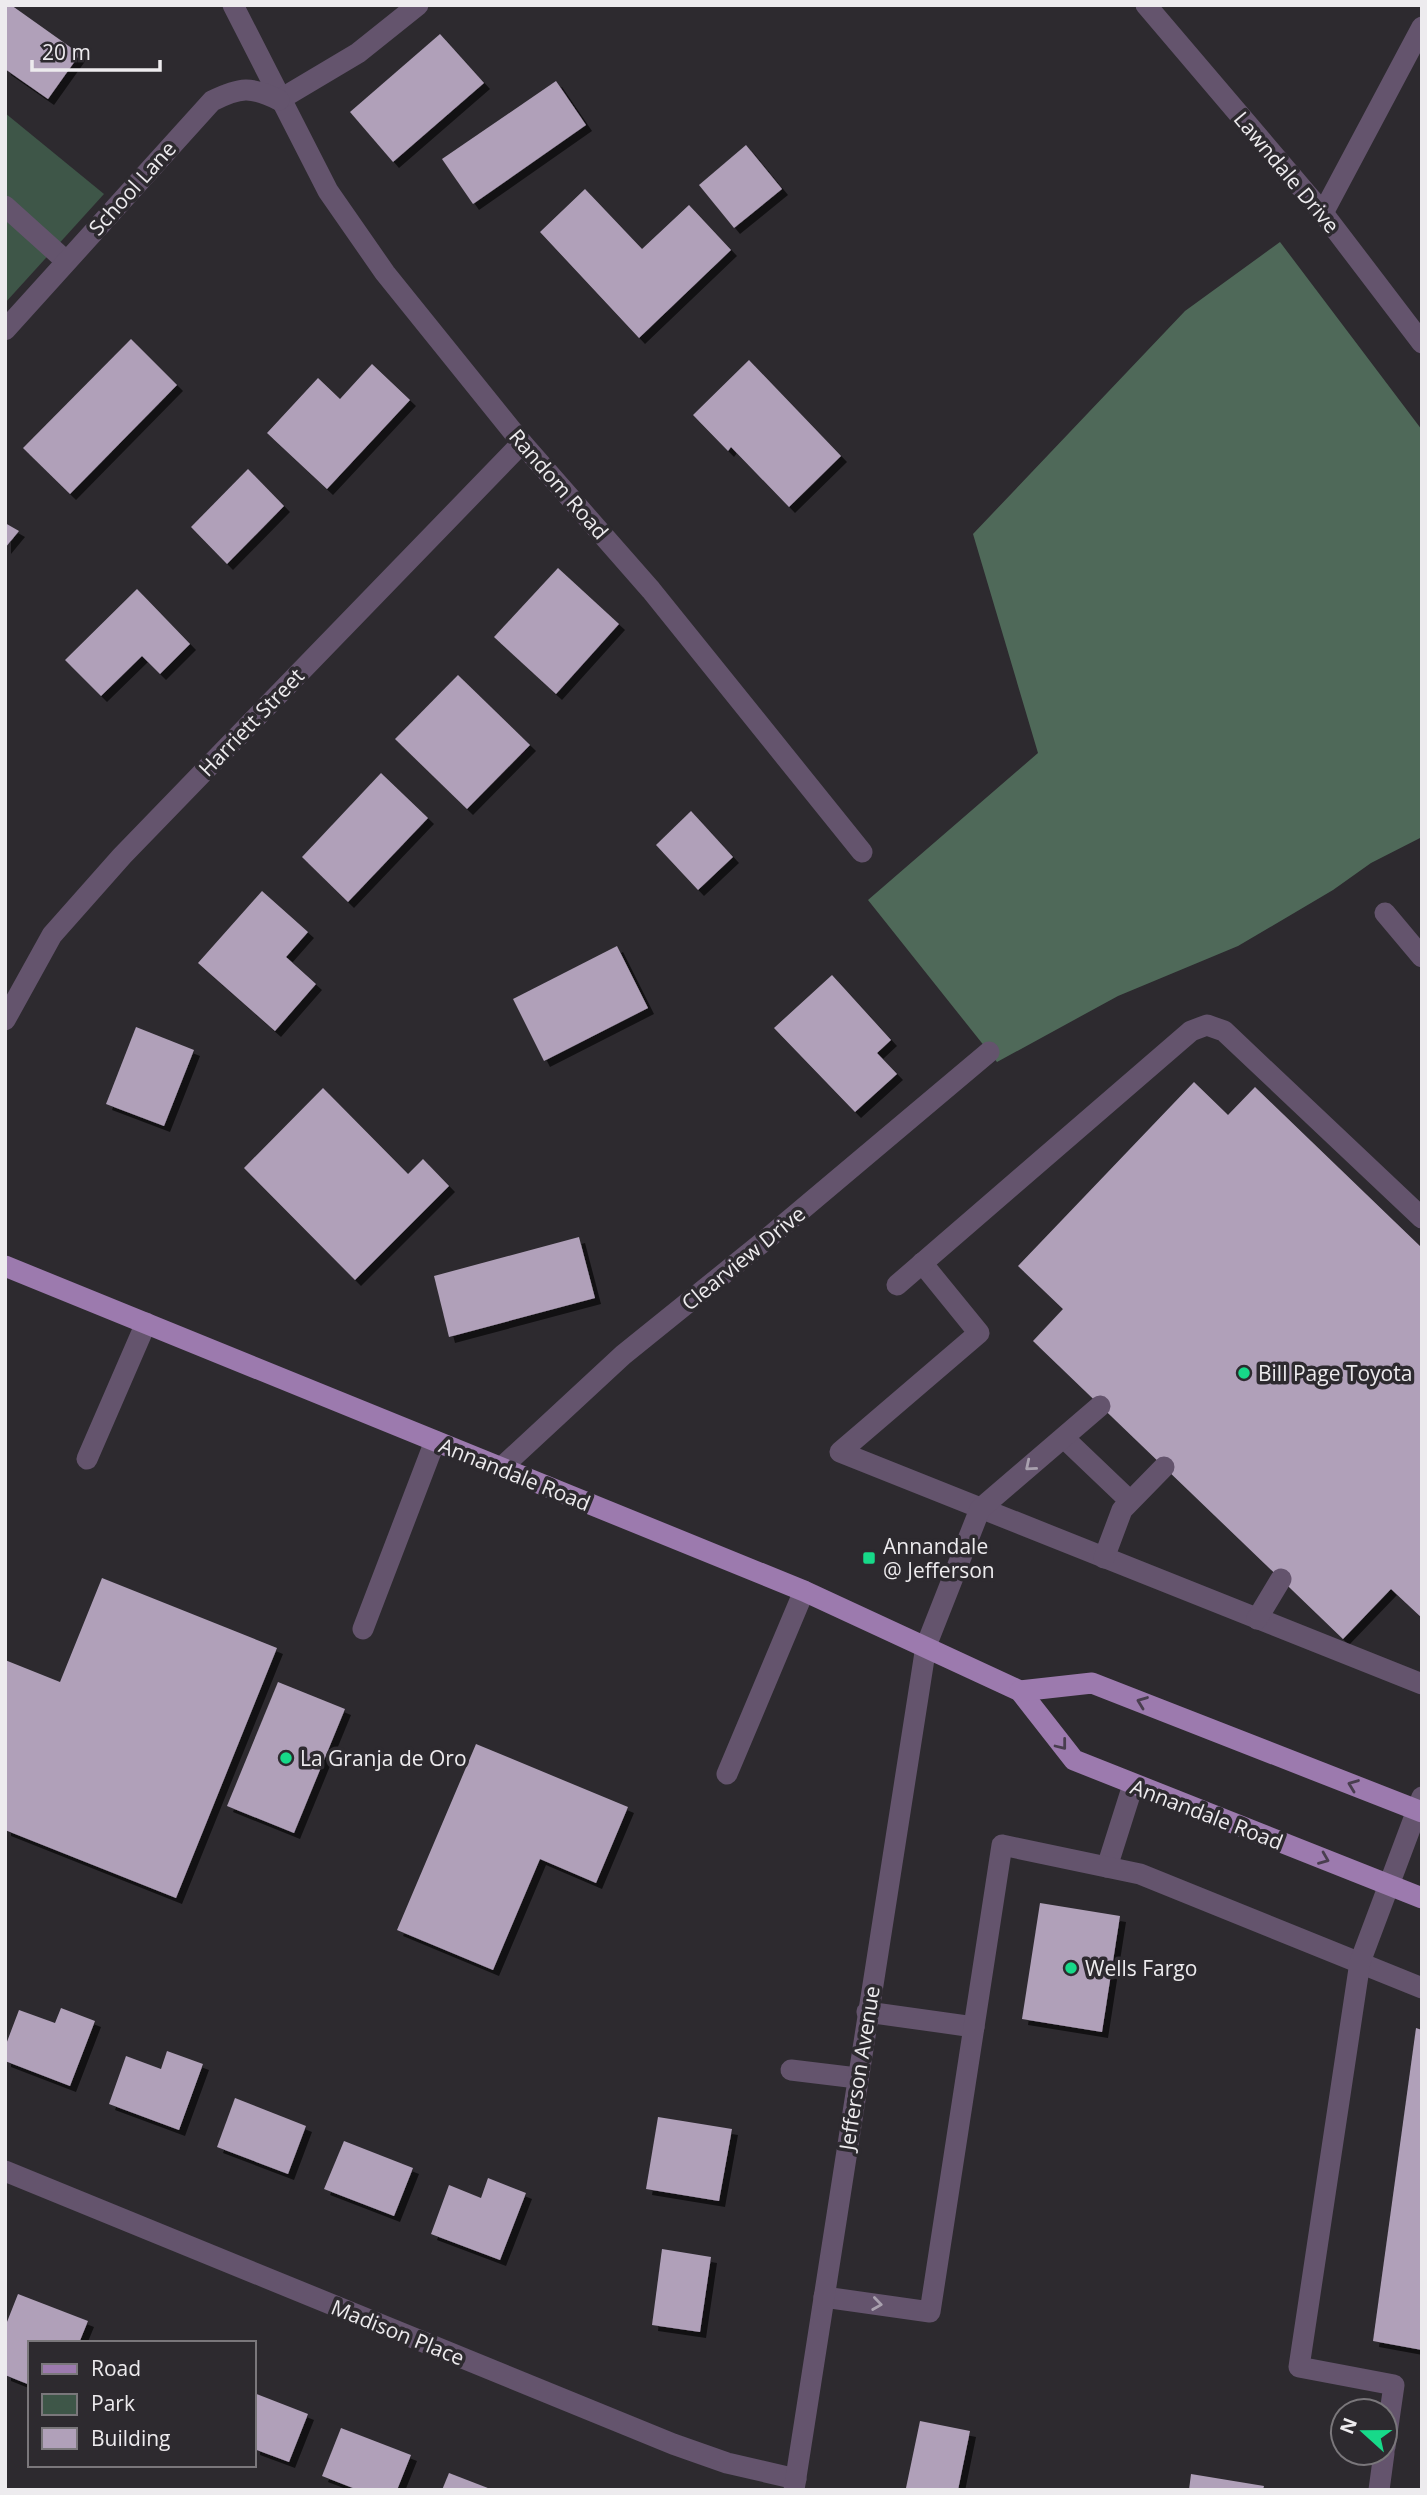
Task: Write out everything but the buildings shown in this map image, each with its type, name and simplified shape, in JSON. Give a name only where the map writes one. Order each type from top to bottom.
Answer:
[{"type":"main road","name":"Annandale Road","points":[[5,1266],[804,1591],[1020,1691],[1074,1760],[1422,1898]]},
{"type":"main road","points":[[1020,1691],[1093,1683],[1420,1806]]},
{"type":"street","name":"Random Road","points":[[233,5],[279,100],[289,112],[328,191],[385,273],[522,443],[652,590],[862,852]]},
{"type":"street","points":[[279,100],[358,53],[418,5]]},
{"type":"street","name":"Lawndale Drive","points":[[1146,5],[1323,213],[1422,343]]},
{"type":"street","points":[[1323,213],[1422,27]]},
{"type":"street","name":"School Lane","points":[[5,330],[212,101],[234,90],[258,90],[279,100]]},
{"type":"street","points":[[5,206],[66,261]]},
{"type":"street","name":"Harriett Street","points":[[5,1020],[52,935],[122,856],[522,443]]},
{"type":"street","points":[[1385,913],[1422,957]]},
{"type":"street","points":[[897,1285],[1191,1031],[1207,1025],[1224,1031],[1422,1218]]},
{"type":"street","name":"Clearview Drive","points":[[501,1468],[623,1354],[768,1238],[989,1052]]},
{"type":"street","points":[[922,1264],[979,1333],[840,1452],[1422,1684]]},
{"type":"street","points":[[87,1459],[146,1323]]},
{"type":"street","points":[[980,1509],[1100,1406]]},
{"type":"street","points":[[1064,1437],[1129,1500]]},
{"type":"street","points":[[363,1629],[435,1441]]},
{"type":"street","points":[[1104,1558],[1114,1523],[1129,1500],[1164,1467]]},
{"type":"street","name":"Jefferson Avenue","points":[[795,2485],[926,1646],[980,1509]]},
{"type":"street","points":[[1257,1619],[1281,1579]]},
{"type":"street","points":[[727,1774],[804,1591]]},
{"type":"street","points":[[1107,1867],[1133,1785]]},
{"type":"street","points":[[1392,2397],[1394,2385],[1299,2367],[1360,1962],[1420,1806]]},
{"type":"street","points":[[824,2297],[930,2312],[1002,1845],[1140,1874],[1422,1988]]},
{"type":"street","points":[[867,2011],[974,2027]]},
{"type":"street","points":[[791,2070],[857,2078]]},
{"type":"street","name":"Madison Place","points":[[5,2171],[673,2444],[795,2485]]},
{"type":"street","points":[[1378,2490],[1382,2467]]},
{"type":"green space","points":[[5,113],[104,194],[5,303]]},
{"type":"green space","points":[[1280,242],[1422,430],[1422,837],[1371,863],[1333,890],[1238,946],[1118,996],[997,1062],[868,900],[1038,753],[973,534],[1185,311]]},
{"type":"place","name":"Bill Page Toyota","points":[[1244,1373]]},
{"type":"place","name":"Annandale @ Jefferson","points":[[869,1558]]},
{"type":"place","name":"La Granja de Oro","points":[[286,1758]]},
{"type":"place","name":"Wells Fargo","points":[[1071,1968]]}]
